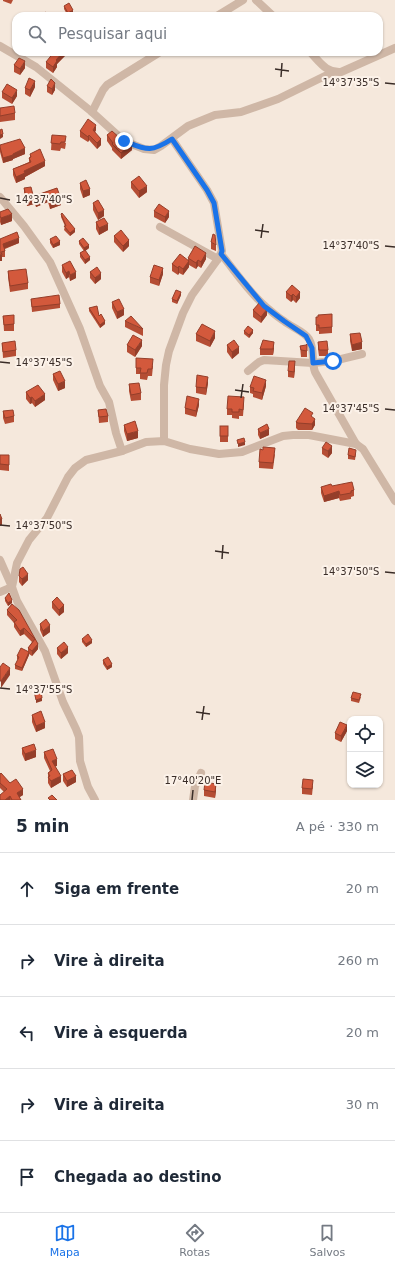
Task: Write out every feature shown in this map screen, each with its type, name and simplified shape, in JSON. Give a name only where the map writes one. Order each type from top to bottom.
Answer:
[{"type":"street","points":[[224,12],[243,0]]},
{"type":"street","points":[[256,0],[269,12]]},
{"type":"street","points":[[0,46],[12,53]]},
{"type":"street","points":[[383,53],[395,48]]},
{"type":"street","points":[[16,56],[36,68],[92,112],[124,141],[144,149],[154,150],[172,139],[188,126],[215,115],[241,112],[278,99],[333,72],[341,72],[377,56]]},
{"type":"street","points":[[92,112],[107,85],[154,56]]},
{"type":"street","points":[[314,56],[333,72]]},
{"type":"street","points":[[164,441],[164,385],[169,351],[183,313],[192,296],[222,251],[214,203],[207,190],[172,139]]},
{"type":"street","points":[[0,197],[24,226],[50,262],[80,329],[100,386],[109,402],[122,451]]},
{"type":"street","points":[[160,227],[219,257],[264,306],[306,336],[312,348],[313,363],[316,372],[356,444]]},
{"type":"street","points":[[248,370],[264,360],[313,363],[333,361],[362,354]]},
{"type":"street","points":[[12,587],[17,563],[29,540],[47,518],[61,490],[75,468],[86,460],[122,451],[146,442],[164,441],[190,449],[219,454],[242,452],[283,436],[309,435],[345,440],[356,444],[363,449],[395,502]]},
{"type":"street","points":[[0,560],[17,601],[45,651],[63,702],[76,728],[79,737],[80,761],[88,787],[95,800]]},
{"type":"street","points":[[0,592],[12,587]]},
{"type":"street","points":[[193,800],[195,786],[200,773]]},
{"type":"building","points":[[69,3],[73,10],[67,12],[64,6]]},
{"type":"building","points":[[51,56],[60,56],[53,67],[46,62]]},
{"type":"building","points":[[19,58],[25,61],[20,69],[14,65]]},
{"type":"building","points":[[29,78],[35,81],[30,90],[25,88]]},
{"type":"building","points":[[51,79],[55,83],[52,89],[47,86]]},
{"type":"building","points":[[7,84],[17,90],[12,98],[2,92]]},
{"type":"building","points":[[14,106],[15,113],[0,116],[0,108]]},
{"type":"building","points":[[88,119],[96,125],[93,130],[101,139],[97,143],[89,135],[88,137],[80,131]]},
{"type":"building","points":[[2,129],[3,134],[0,135],[0,130]]},
{"type":"building","points":[[112,131],[121,139],[132,144],[121,153],[112,144],[113,143],[107,135]]},
{"type":"building","points":[[52,135],[66,136],[65,142],[61,142],[60,144],[51,143]]},
{"type":"building","points":[[20,139],[25,148],[13,155],[3,158],[0,145]]},
{"type":"building","points":[[40,149],[45,161],[24,171],[25,173],[16,177],[13,169],[31,162],[29,158],[31,157],[30,154]]},
{"type":"building","points":[[139,176],[147,186],[139,191],[131,182]]},
{"type":"building","points":[[86,180],[90,189],[83,191],[80,183]]},
{"type":"building","points":[[31,187],[34,199],[27,201],[24,188]]},
{"type":"building","points":[[57,188],[61,199],[50,203],[48,196],[36,202],[34,196]]},
{"type":"building","points":[[98,200],[104,210],[98,213],[93,203]]},
{"type":"building","points":[[159,204],[169,211],[165,217],[154,211]]},
{"type":"building","points":[[8,209],[12,214],[1,218],[0,212]]},
{"type":"building","points":[[62,213],[75,229],[70,233],[64,226],[66,226],[61,214]]},
{"type":"building","points":[[104,218],[108,224],[99,228],[96,222]]},
{"type":"building","points":[[121,230],[129,240],[123,246],[114,236]]},
{"type":"building","points":[[17,232],[19,238],[3,244],[5,251],[1,252],[2,255],[0,255],[0,239]]},
{"type":"building","points":[[213,234],[215,235],[216,245],[211,242]]},
{"type":"building","points":[[56,236],[60,241],[53,245],[50,239]]},
{"type":"building","points":[[83,238],[89,245],[84,248],[79,241]]},
{"type":"building","points":[[195,246],[206,253],[201,262],[198,260],[196,263],[188,258]]},
{"type":"building","points":[[85,250],[90,257],[85,260],[80,253]]},
{"type":"building","points":[[180,254],[189,261],[183,269],[172,264]]},
{"type":"building","points":[[70,261],[76,272],[70,275],[69,271],[66,273],[62,265]]},
{"type":"building","points":[[154,265],[163,268],[159,280],[150,277]]},
{"type":"building","points":[[97,267],[101,273],[95,278],[90,272]]},
{"type":"building","points":[[26,269],[28,283],[10,286],[8,271]]},
{"type":"building","points":[[292,285],[300,292],[296,297],[293,294],[291,296],[286,292]]},
{"type":"building","points":[[176,290],[181,292],[177,301],[172,299]]},
{"type":"building","points":[[59,295],[60,304],[32,307],[31,299]]},
{"type":"building","points":[[119,299],[124,309],[117,312],[112,302]]},
{"type":"building","points":[[260,302],[267,309],[261,317],[253,310]]},
{"type":"building","points":[[97,306],[99,316],[101,314],[105,321],[100,325],[89,308]]},
{"type":"building","points":[[332,314],[332,327],[319,328],[319,325],[316,325],[316,317],[318,317],[318,315]]},
{"type":"building","points":[[14,315],[14,324],[4,325],[3,316]]},
{"type":"building","points":[[131,316],[143,329],[125,321]]},
{"type":"building","points":[[202,324],[215,331],[210,341],[196,334]]},
{"type":"building","points":[[248,326],[253,330],[249,335],[244,331]]},
{"type":"building","points":[[360,333],[362,342],[352,345],[350,334]]},
{"type":"building","points":[[133,335],[142,340],[135,350],[127,345]]},
{"type":"building","points":[[234,340],[239,347],[232,352],[227,345]]},
{"type":"building","points":[[263,340],[274,342],[273,349],[260,349]]},
{"type":"building","points":[[15,341],[16,350],[3,352],[2,343]]},
{"type":"building","points":[[327,341],[328,350],[319,350],[318,342]]},
{"type":"building","points":[[307,344],[307,351],[301,350],[300,346]]},
{"type":"building","points":[[136,358],[153,359],[152,369],[148,369],[147,373],[140,373],[141,368],[136,368]]},
{"type":"building","points":[[289,361],[295,361],[294,372],[288,371]]},
{"type":"building","points":[[60,371],[65,381],[58,384],[53,374]]},
{"type":"building","points":[[197,375],[208,377],[206,388],[196,387]]},
{"type":"building","points":[[254,376],[266,380],[262,393],[253,391],[254,388],[250,387]]},
{"type":"building","points":[[139,383],[141,393],[131,395],[129,384]]},
{"type":"building","points":[[38,385],[45,394],[35,401],[32,397],[30,398],[26,392]]},
{"type":"building","points":[[187,396],[199,399],[196,411],[185,408]]},
{"type":"building","points":[[228,396],[244,397],[243,410],[239,409],[239,412],[232,412],[232,409],[227,409]]},
{"type":"building","points":[[305,408],[313,413],[311,416],[315,419],[312,424],[296,422]]},
{"type":"building","points":[[106,409],[108,416],[99,417],[98,410]]},
{"type":"building","points":[[13,410],[14,416],[5,418],[3,411]]},
{"type":"building","points":[[135,421],[138,431],[127,434],[124,425]]},
{"type":"building","points":[[267,424],[269,429],[260,433],[258,429]]},
{"type":"building","points":[[220,426],[228,426],[228,436],[220,436]]},
{"type":"building","points":[[244,438],[245,442],[238,444],[237,440]]},
{"type":"building","points":[[326,442],[332,446],[328,451],[322,448]]},
{"type":"building","points":[[263,447],[275,448],[273,463],[259,462],[260,449],[263,450]]},
{"type":"building","points":[[349,448],[356,450],[355,457],[348,455]]},
{"type":"building","points":[[0,455],[9,455],[9,465],[0,464]]},
{"type":"building","points":[[352,482],[354,490],[351,491],[351,493],[340,495],[339,491],[324,496],[321,487],[331,484],[332,486]]},
{"type":"building","points":[[23,567],[28,574],[22,579],[19,576],[20,569]]},
{"type":"building","points":[[9,593],[12,600],[8,603],[5,598]]},
{"type":"building","points":[[57,597],[64,605],[59,610],[52,602]]},
{"type":"building","points":[[12,604],[19,610],[38,644],[32,651],[28,648],[35,639],[24,628],[20,631],[14,622],[17,620],[7,610]]},
{"type":"building","points":[[46,619],[50,625],[43,631],[40,624]]},
{"type":"building","points":[[88,634],[92,640],[86,644],[82,639]]},
{"type":"building","points":[[64,642],[68,647],[61,653],[57,648]]},
{"type":"building","points":[[21,648],[29,652],[22,668],[15,665]]},
{"type":"building","points":[[108,657],[112,664],[107,667],[103,660]]},
{"type":"building","points":[[3,663],[10,668],[0,681],[0,667]]},
{"type":"building","points":[[41,690],[42,698],[36,700],[34,691]]},
{"type":"building","points":[[353,692],[361,694],[359,700],[351,698]]},
{"type":"building","points":[[41,711],[45,722],[36,726],[32,715]]},
{"type":"building","points":[[340,722],[347,725],[341,736],[335,733]]},
{"type":"building","points":[[34,744],[36,750],[25,754],[22,748]]},
{"type":"building","points":[[53,749],[57,759],[52,761],[61,776],[51,781],[48,777],[50,776],[48,773],[52,770],[44,752]]},
{"type":"building","points":[[72,770],[76,776],[67,781],[63,774]]},
{"type":"building","points":[[1,773],[10,783],[16,779],[23,789],[17,793],[21,800],[12,800],[10,796],[5,800],[0,800],[0,795],[7,789],[0,783]]},
{"type":"building","points":[[303,779],[313,780],[312,789],[302,788]]},
{"type":"building","points":[[205,782],[216,784],[215,792],[204,790]]},
{"type":"building","points":[[52,795],[57,800],[50,800],[48,798]]},
{"type":"route","points":[[124,141],[144,149],[154,150],[172,139],[207,190],[214,203],[222,251],[221,254],[264,306],[306,336],[312,348],[313,363],[333,361]]}]
